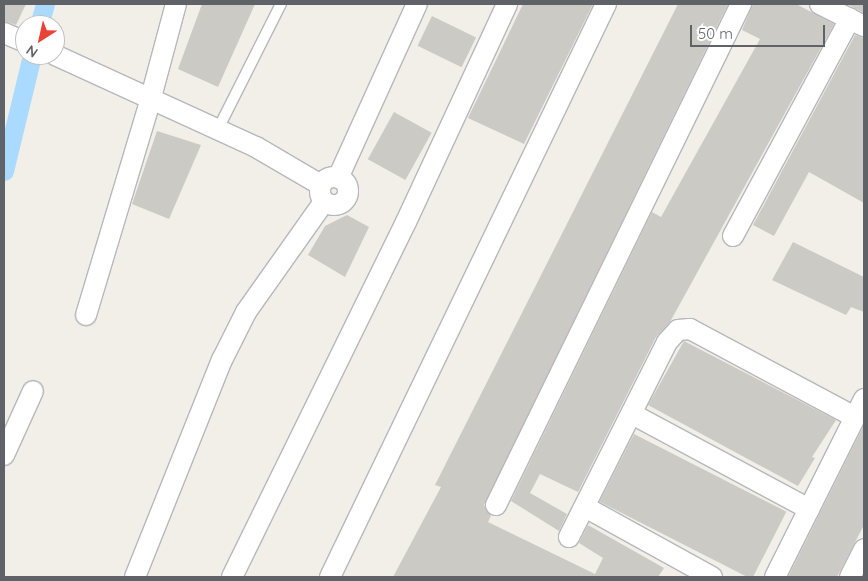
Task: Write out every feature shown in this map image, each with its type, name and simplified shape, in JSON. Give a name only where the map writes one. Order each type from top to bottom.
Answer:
[{"type":"street","points":[[86,315],[150,100],[176,4]]},
{"type":"street","points":[[135,577],[222,360],[246,312],[328,188],[417,4]]},
{"type":"street","points":[[232,577],[402,231],[507,4]]},
{"type":"street","points":[[330,577],[606,4]]},
{"type":"street","points":[[496,506],[740,4]]},
{"type":"street","points":[[733,236],[857,23],[820,4]]},
{"type":"street","points":[[65,60],[150,100],[218,129],[328,188]]},
{"type":"street","points":[[569,537],[667,342],[678,330],[690,329],[855,417]]},
{"type":"street","points":[[4,455],[33,391]]},
{"type":"street","points":[[775,577],[864,399]]},
{"type":"street","points":[[632,414],[809,509]]},
{"type":"street","points":[[585,508],[712,577]]},
{"type":"street","points":[[850,577],[864,548]]},
{"type":"lane","points":[[218,129],[281,4]]},
{"type":"building","points":[[4,4],[26,4],[21,15],[15,15],[15,25],[4,21]]},
{"type":"building","points":[[202,4],[255,4],[218,87],[178,69]]},
{"type":"building","points":[[523,4],[593,4],[524,144],[468,118]]},
{"type":"building","points":[[678,4],[728,4],[484,505],[491,516],[488,522],[595,574],[603,558],[579,543],[588,525],[664,568],[658,577],[393,577],[441,487],[435,485]]},
{"type":"building","points":[[753,4],[796,4],[834,24],[670,322],[656,337],[578,492],[540,474],[530,493],[567,514],[559,531],[511,501],[652,212],[661,217],[760,39],[742,30]]},
{"type":"building","points":[[847,4],[864,4],[864,13]]},
{"type":"building","points":[[432,16],[476,37],[462,67],[418,46]]},
{"type":"building","points":[[855,35],[864,38],[864,203],[809,172],[774,236],[753,225]]},
{"type":"building","points":[[394,112],[432,133],[405,180],[368,159]]},
{"type":"building","points":[[157,131],[201,145],[169,219],[132,204]]},
{"type":"building","points":[[347,215],[369,227],[345,277],[308,255],[325,226]]},
{"type":"building","points":[[793,242],[864,277],[864,312],[851,307],[846,315],[772,280]]},
{"type":"building","points":[[684,341],[836,420],[812,457],[815,458],[798,486],[648,405]]},
{"type":"building","points":[[864,425],[864,525],[837,577],[788,577]]},
{"type":"building","points":[[634,434],[786,512],[753,577],[747,577],[599,502]]},
{"type":"waterway","points":[[42,15],[45,4]]},
{"type":"waterway","points":[[4,171],[30,65]]}]
